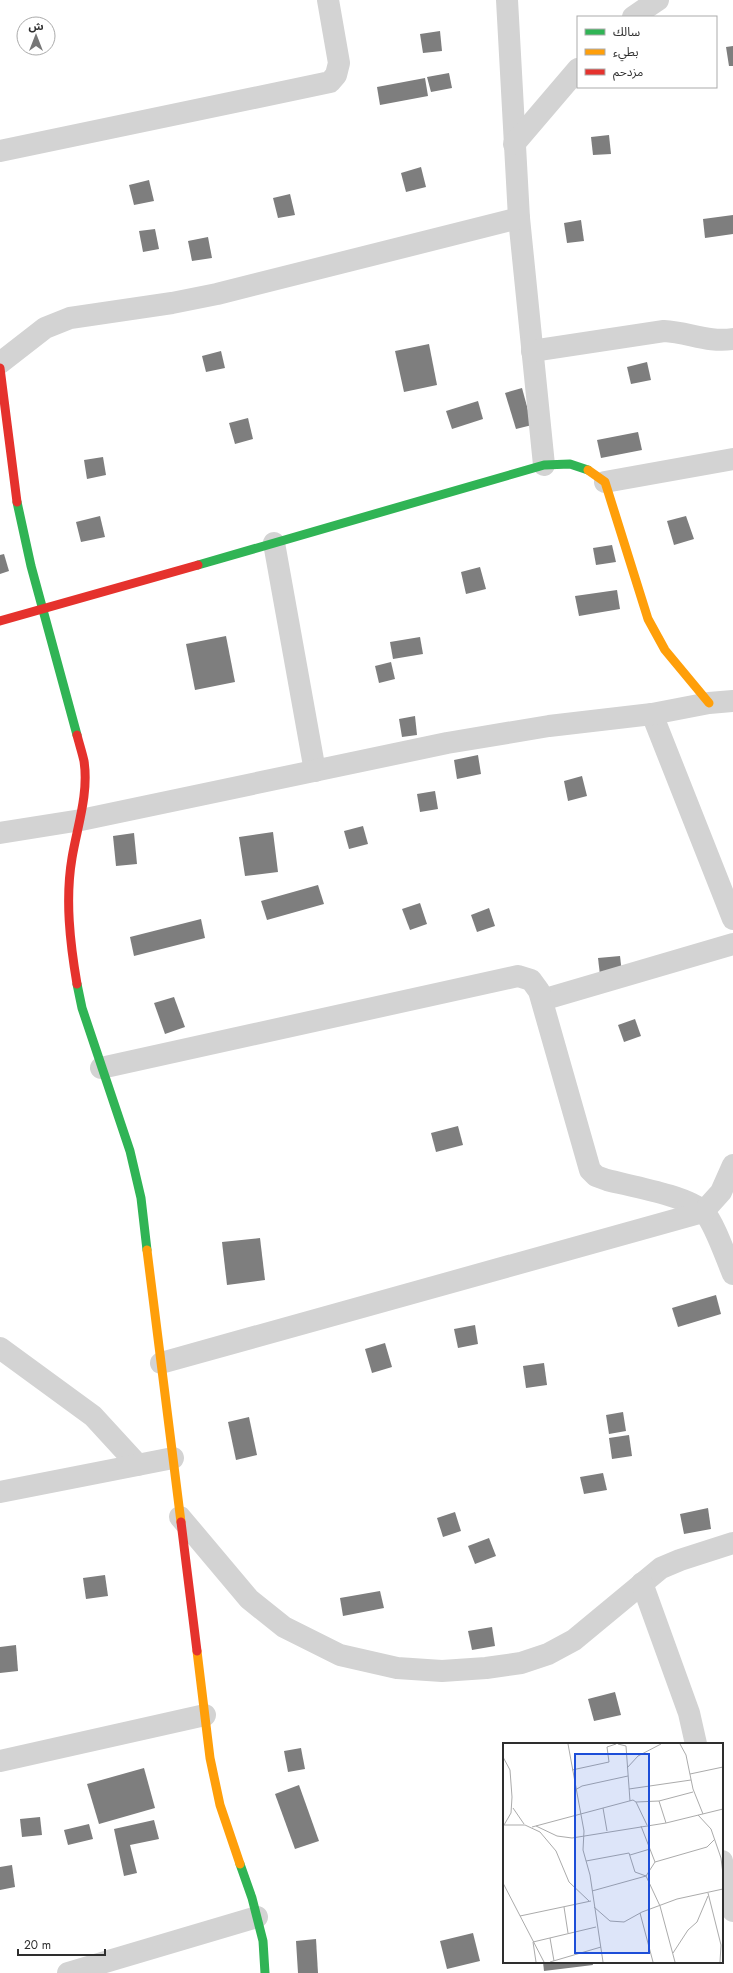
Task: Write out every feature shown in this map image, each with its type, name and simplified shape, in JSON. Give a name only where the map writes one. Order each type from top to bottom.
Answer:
[{"type":"street","points":[[0,151],[330,82],[336,74],[339,63],[328,0]]},
{"type":"street","points":[[507,0],[519,218],[544,465]]},
{"type":"street","points":[[634,16],[658,0]]},
{"type":"street","points":[[514,144],[577,70]]},
{"type":"street","points":[[0,363],[45,328],[70,318],[172,303],[216,294],[519,218]]},
{"type":"street","points":[[532,351],[664,331],[675,332],[704,340],[733,339]]},
{"type":"street","points":[[0,368],[15,492],[31,566],[84,762],[84,794],[81,820],[72,858],[69,905],[72,956],[82,1008],[130,1151],[141,1198],[210,1758],[220,1805],[252,1898],[257,1917],[263,1941],[265,1973]]},
{"type":"street","points":[[605,482],[733,459]]},
{"type":"street","points":[[0,621],[43,610],[544,465],[571,463],[590,470],[605,482],[648,619],[665,650],[709,703]]},
{"type":"street","points":[[274,543],[315,771]]},
{"type":"street","points":[[0,834],[81,820],[447,743],[549,726],[652,714],[709,703],[733,701]]},
{"type":"street","points":[[652,714],[733,919]]},
{"type":"street","points":[[542,1000],[733,944]]},
{"type":"street","points":[[101,1068],[518,976],[531,980],[539,991],[542,1000],[590,1170],[596,1176],[607,1180],[688,1202],[704,1212],[733,1274]]},
{"type":"street","points":[[161,1363],[704,1212],[721,1192],[733,1164]]},
{"type":"street","points":[[0,1348],[94,1416],[138,1465]]},
{"type":"street","points":[[0,1492],[173,1458]]},
{"type":"street","points":[[180,1517],[249,1599],[284,1627],[340,1655],[397,1668],[442,1671],[486,1668],[521,1663],[548,1654],[574,1640],[661,1568],[680,1560],[733,1543]]},
{"type":"street","points":[[642,1583],[690,1713],[696,1743]]},
{"type":"street","points":[[0,1761],[205,1714]]},
{"type":"street","points":[[723,1866],[733,1911]]},
{"type":"street","points":[[68,1973],[257,1917]]},
{"type":"building","points":[[440,31],[442,51],[423,53],[420,34]]},
{"type":"building","points":[[733,46],[733,66],[729,66],[726,47]]},
{"type":"building","points":[[449,73],[452,88],[431,92],[427,77]]},
{"type":"building","points":[[425,78],[428,96],[380,105],[377,87]]},
{"type":"building","points":[[609,135],[611,154],[593,155],[591,137]]},
{"type":"building","points":[[421,167],[426,187],[406,192],[401,173]]},
{"type":"building","points":[[149,180],[154,201],[134,205],[129,185]]},
{"type":"building","points":[[290,194],[295,215],[278,218],[273,198]]},
{"type":"building","points":[[733,215],[733,234],[705,238],[703,219]]},
{"type":"building","points":[[581,220],[584,241],[567,243],[564,223]]},
{"type":"building","points":[[155,229],[159,249],[143,252],[139,231]]},
{"type":"building","points":[[208,237],[212,258],[192,261],[188,241]]},
{"type":"building","points":[[429,344],[437,385],[404,392],[395,351]]},
{"type":"building","points":[[221,351],[225,368],[206,372],[202,356]]},
{"type":"building","points":[[647,362],[651,380],[631,384],[627,367]]},
{"type":"building","points":[[522,388],[532,425],[516,429],[505,393]]},
{"type":"building","points":[[478,401],[483,419],[452,429],[446,411]]},
{"type":"building","points":[[248,418],[253,439],[235,444],[229,423]]},
{"type":"building","points":[[638,432],[642,450],[601,458],[597,440]]},
{"type":"building","points":[[103,457],[106,475],[87,479],[84,460]]},
{"type":"building","points":[[100,516],[105,537],[81,542],[76,522]]},
{"type":"building","points":[[686,516],[694,539],[674,545],[667,521]]},
{"type":"building","points":[[612,545],[616,562],[596,565],[593,548]]},
{"type":"building","points":[[4,554],[9,571],[0,574],[0,555]]},
{"type":"building","points":[[480,567],[486,589],[466,594],[461,572]]},
{"type":"building","points":[[617,590],[620,609],[579,616],[575,596]]},
{"type":"building","points":[[226,636],[235,682],[195,690],[186,644]]},
{"type":"building","points":[[420,637],[423,654],[393,659],[390,642]]},
{"type":"building","points":[[391,662],[395,679],[379,683],[375,666]]},
{"type":"building","points":[[415,716],[417,735],[402,737],[399,719]]},
{"type":"building","points":[[478,755],[481,774],[457,779],[454,760]]},
{"type":"building","points":[[582,776],[587,796],[568,801],[564,781]]},
{"type":"building","points":[[435,791],[438,809],[420,812],[417,794]]},
{"type":"building","points":[[363,826],[368,844],[349,849],[344,831]]},
{"type":"building","points":[[273,832],[278,872],[245,876],[239,837]]},
{"type":"building","points":[[134,833],[137,864],[116,866],[113,836]]},
{"type":"building","points":[[318,885],[324,904],[267,920],[261,901]]},
{"type":"building","points":[[420,903],[427,924],[410,930],[402,909]]},
{"type":"building","points":[[489,908],[495,926],[477,932],[471,915]]},
{"type":"building","points":[[201,919],[205,938],[134,956],[130,937]]},
{"type":"building","points":[[620,956],[622,973],[600,975],[598,958]]},
{"type":"building","points":[[174,997],[185,1027],[165,1034],[154,1003]]},
{"type":"building","points":[[635,1019],[641,1036],[624,1042],[618,1025]]},
{"type":"building","points":[[458,1126],[463,1145],[436,1152],[431,1133]]},
{"type":"building","points":[[260,1238],[265,1280],[227,1285],[222,1242]]},
{"type":"building","points":[[716,1295],[721,1314],[678,1327],[672,1308]]},
{"type":"building","points":[[475,1325],[478,1344],[458,1348],[454,1329]]},
{"type":"building","points":[[385,1343],[392,1367],[372,1373],[365,1349]]},
{"type":"building","points":[[544,1363],[547,1385],[526,1388],[523,1366]]},
{"type":"building","points":[[623,1412],[626,1431],[609,1434],[606,1415]]},
{"type":"building","points":[[249,1417],[257,1455],[236,1460],[228,1422]]},
{"type":"building","points":[[629,1435],[632,1456],[612,1459],[609,1438]]},
{"type":"building","points":[[603,1473],[607,1490],[584,1494],[580,1477]]},
{"type":"building","points":[[708,1508],[711,1529],[684,1534],[680,1514]]},
{"type":"building","points":[[455,1512],[461,1531],[443,1537],[437,1518]]},
{"type":"building","points":[[489,1538],[496,1556],[475,1564],[468,1546]]},
{"type":"building","points":[[105,1575],[108,1596],[86,1599],[83,1578]]},
{"type":"building","points":[[380,1591],[384,1608],[343,1616],[340,1598]]},
{"type":"building","points":[[492,1627],[495,1646],[472,1650],[468,1631]]},
{"type":"building","points":[[16,1645],[18,1671],[0,1673],[0,1647]]},
{"type":"building","points":[[615,1692],[621,1715],[594,1721],[588,1699]]},
{"type":"building","points":[[301,1748],[305,1769],[288,1772],[284,1751]]},
{"type":"building","points":[[144,1768],[155,1808],[99,1824],[87,1784]]},
{"type":"building","points":[[299,1785],[319,1841],[295,1849],[275,1794]]},
{"type":"building","points":[[40,1817],[42,1835],[22,1837],[20,1819]]},
{"type":"building","points":[[154,1820],[159,1839],[130,1845],[137,1873],[124,1876],[114,1829]]},
{"type":"building","points":[[89,1824],[93,1839],[68,1845],[64,1830]]},
{"type":"building","points":[[12,1865],[15,1887],[0,1890],[0,1867]]},
{"type":"building","points":[[473,1933],[480,1961],[447,1969],[440,1941]]},
{"type":"building","points":[[316,1939],[318,1973],[298,1973],[296,1941]]},
{"type":"building","points":[[543,1963],[592,1963],[593,1965],[544,1971]]},
{"type":"traffic: fast","points":[[198,565],[544,465],[570,464],[588,470]]},
{"type":"traffic: fast","points":[[17,502],[31,566],[77,735]]},
{"type":"traffic: fast","points":[[77,984],[82,1008],[130,1151],[141,1198],[147,1250]]},
{"type":"traffic: fast","points":[[240,1864],[252,1898],[263,1941],[265,1973]]},
{"type":"traffic: slow","points":[[588,470],[605,482],[648,619],[665,650],[709,703]]},
{"type":"traffic: slow","points":[[147,1250],[181,1522]]},
{"type":"traffic: slow","points":[[197,1651],[210,1758],[220,1805],[240,1864]]},
{"type":"traffic: jam","points":[[0,368],[17,502]]},
{"type":"traffic: jam","points":[[0,621],[198,565]]},
{"type":"traffic: jam","points":[[77,735],[84,761],[85,773],[84,798],[72,858],[69,889],[70,937],[77,984]]},
{"type":"traffic: jam","points":[[181,1522],[197,1651]]}]
